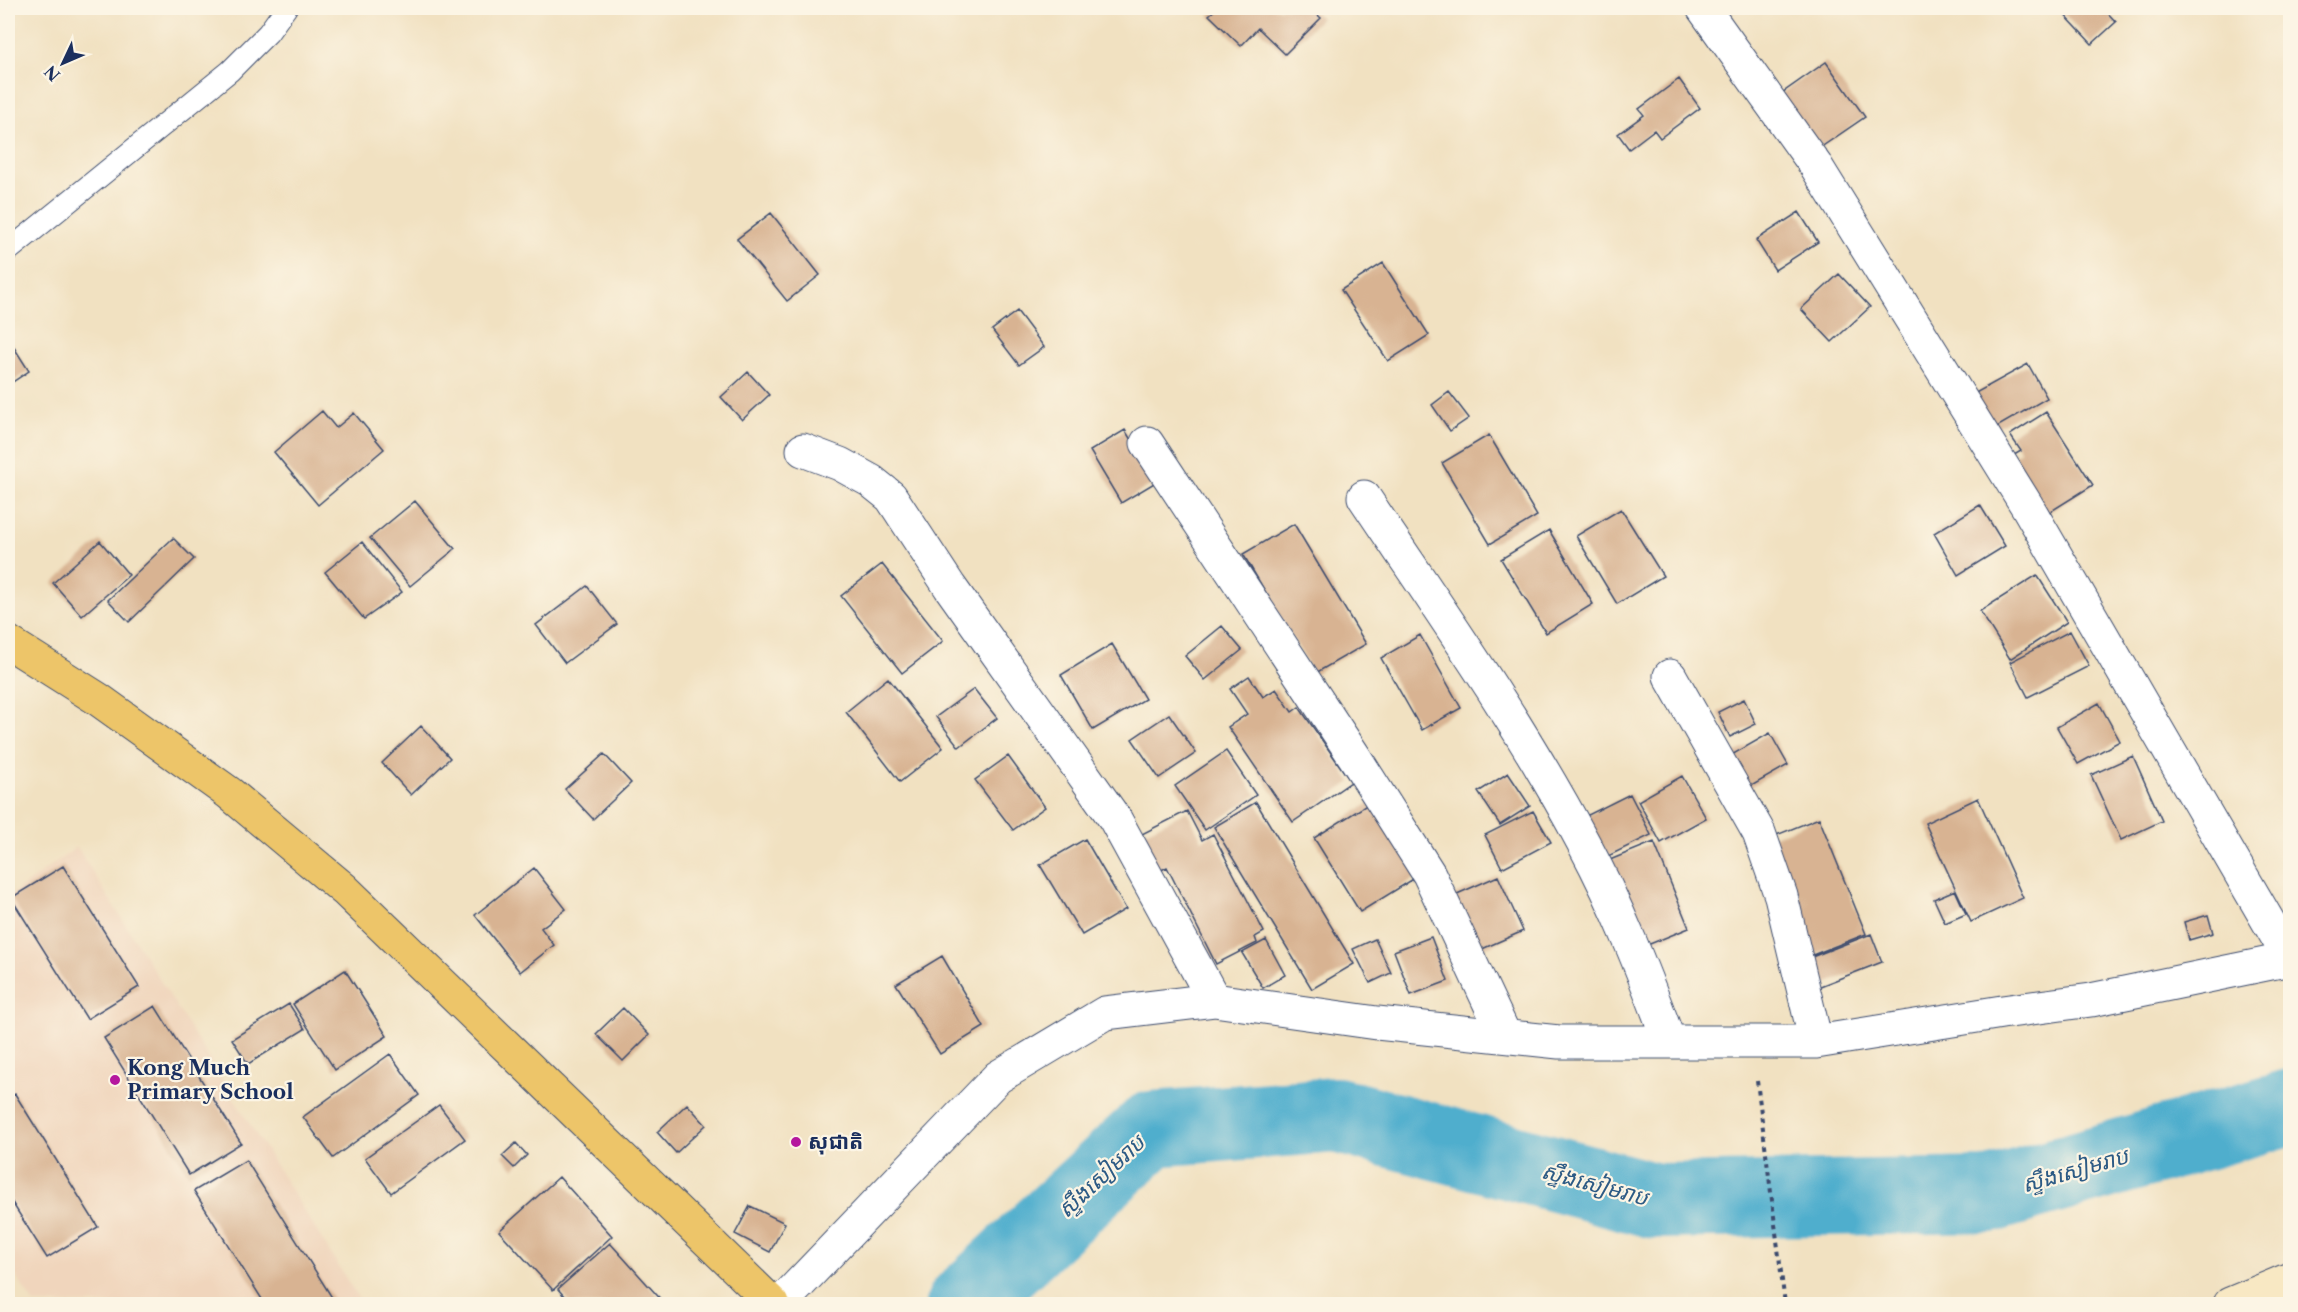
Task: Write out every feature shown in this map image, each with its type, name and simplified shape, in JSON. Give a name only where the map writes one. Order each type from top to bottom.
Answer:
[{"type":"highway","points":[[8,642],[98,699],[228,793],[345,890],[773,1305]]},
{"type":"street","points":[[780,1305],[998,1077],[1105,1013],[1214,1000],[1377,1023],[1559,1042],[1816,1042],[2091,1000],[2290,959],[2021,496],[1816,166],[1703,8]]},
{"type":"street","points":[[1147,442],[1429,874],[1505,1036]]},
{"type":"street","points":[[803,450],[850,470],[871,481],[891,496],[950,587],[1115,819],[1214,1000]]},
{"type":"street","points":[[1364,497],[1526,742],[1585,845],[1632,944],[1669,1041]]},
{"type":"street","points":[[1670,676],[1759,833],[1781,896],[1816,1042]]},
{"type":"street","points":[[2230,1305],[2290,1279]]},
{"type":"lane","points":[[8,251],[230,71],[268,33],[286,8]]},
{"type":"path","points":[[1752,1041],[1785,1305]]},
{"type":"shaded area","name":"Kong Much Primary School","points":[[77,847],[362,1304],[34,1304],[8,1264],[8,897]]},
{"type":"building","points":[[1217,8],[1310,8],[1321,18],[1285,54],[1258,28],[1241,46],[1209,15]]},
{"type":"building","points":[[2062,8],[2103,8],[2116,22],[2092,44],[2060,10]]},
{"type":"building","points":[[1826,62],[1865,117],[1811,154],[1772,100]]},
{"type":"building","points":[[1679,79],[1700,108],[1660,138],[1654,130],[1629,149],[1618,134],[1644,115],[1639,109]]},
{"type":"building","points":[[1799,212],[1818,242],[1775,270],[1756,240]]},
{"type":"building","points":[[771,213],[820,275],[787,301],[737,239]]},
{"type":"building","points":[[1383,263],[1429,335],[1388,361],[1341,290]]},
{"type":"building","points":[[1839,274],[1870,307],[1832,342],[1801,309]]},
{"type":"building","points":[[1017,311],[1044,347],[1019,365],[992,330]]},
{"type":"building","points":[[8,338],[29,371],[8,385]]},
{"type":"building","points":[[2028,364],[2047,398],[1990,431],[1970,396]]},
{"type":"building","points":[[748,372],[769,395],[742,420],[721,397]]},
{"type":"building","points":[[1449,392],[1469,418],[1450,431],[1432,405]]},
{"type":"building","points":[[322,411],[336,428],[354,413],[384,449],[318,505],[274,452]]},
{"type":"building","points":[[2046,412],[2093,485],[2045,515],[2009,458],[2021,451],[2010,435]]},
{"type":"building","points":[[1125,430],[1156,482],[1121,503],[1090,451]]},
{"type":"building","points":[[1489,435],[1537,516],[1490,544],[1442,463]]},
{"type":"building","points":[[415,501],[455,549],[410,586],[370,538]]},
{"type":"building","points":[[1980,505],[2005,546],[1958,575],[1934,533]]},
{"type":"building","points":[[1621,509],[1663,576],[1617,604],[1576,536]]},
{"type":"building","points":[[1294,524],[1366,644],[1314,674],[1243,554]]},
{"type":"building","points":[[1549,530],[1593,604],[1546,633],[1501,559]]},
{"type":"building","points":[[173,538],[194,559],[129,622],[108,600]]},
{"type":"building","points":[[100,541],[129,575],[82,616],[53,583]]},
{"type":"building","points":[[362,542],[402,592],[364,619],[325,572]]},
{"type":"building","points":[[882,564],[943,641],[902,673],[841,596]]},
{"type":"building","points":[[2037,575],[2067,622],[2010,659],[1980,611]]},
{"type":"building","points":[[587,586],[617,624],[565,663],[536,625]]},
{"type":"building","points":[[1222,626],[1242,650],[1205,680],[1185,656]]},
{"type":"building","points":[[2070,631],[2089,666],[2028,697],[2010,662]]},
{"type":"building","points":[[1420,635],[1461,708],[1422,730],[1381,658]]},
{"type":"building","points":[[1112,644],[1145,699],[1093,730],[1061,675]]},
{"type":"building","points":[[1249,676],[1263,697],[1276,689],[1292,712],[1299,707],[1351,782],[1293,822],[1228,727],[1247,714],[1230,689]]},
{"type":"building","points":[[888,678],[943,748],[900,782],[846,712]]},
{"type":"building","points":[[974,689],[997,718],[959,747],[936,717]]},
{"type":"building","points":[[1744,699],[1756,724],[1730,737],[1718,712]]},
{"type":"building","points":[[2099,703],[2120,741],[2078,764],[2057,727]]},
{"type":"building","points":[[1169,714],[1196,753],[1159,778],[1132,739]]},
{"type":"building","points":[[421,726],[450,758],[411,795],[382,763]]},
{"type":"building","points":[[1770,733],[1788,765],[1739,793],[1721,761]]},
{"type":"building","points":[[1226,751],[1256,795],[1205,830],[1175,786]]},
{"type":"building","points":[[604,754],[631,783],[593,819],[565,789]]},
{"type":"building","points":[[1008,756],[1045,807],[1013,830],[975,780]]},
{"type":"building","points":[[2133,756],[2162,821],[2121,840],[2091,775]]},
{"type":"building","points":[[1508,773],[1530,806],[1500,825],[1478,792]]},
{"type":"building","points":[[1682,776],[1706,818],[1661,843],[1638,801]]},
{"type":"building","points":[[1630,794],[1651,835],[1598,861],[1578,820]]},
{"type":"building","points":[[1978,798],[2023,898],[1971,922],[1925,823]]},
{"type":"building","points":[[1373,801],[1420,875],[1360,912],[1314,838]]},
{"type":"building","points":[[1256,802],[1354,964],[1312,989],[1214,827]]},
{"type":"building","points":[[1187,811],[1202,840],[1213,834],[1264,932],[1255,937],[1257,943],[1216,964],[1167,867],[1150,876],[1132,839]]},
{"type":"building","points":[[1533,811],[1551,842],[1502,868],[1485,835]]},
{"type":"building","points":[[1819,818],[1866,934],[1810,956],[1764,840]]},
{"type":"building","points":[[1085,839],[1126,909],[1082,935],[1040,865]]},
{"type":"building","points":[[1654,842],[1689,928],[1640,948],[1605,862]]},
{"type":"building","points":[[63,866],[139,987],[87,1019],[11,898]]},
{"type":"building","points":[[534,868],[566,909],[541,928],[554,945],[520,972],[475,915]]},
{"type":"building","points":[[1498,876],[1523,931],[1473,953],[1448,898]]},
{"type":"building","points":[[1955,890],[1966,914],[1945,923],[1934,899]]},
{"type":"building","points":[[2208,915],[2213,933],[2189,940],[2184,922]]},
{"type":"building","points":[[1871,934],[1882,962],[1810,990],[1799,962]]},
{"type":"building","points":[[1431,937],[1448,981],[1411,995],[1394,951]]},
{"type":"building","points":[[1375,939],[1391,973],[1370,983],[1353,949]]},
{"type":"building","points":[[1266,940],[1285,975],[1263,988],[1242,953]]},
{"type":"building","points":[[942,956],[984,1027],[940,1054],[896,984]]},
{"type":"building","points":[[345,970],[387,1036],[335,1070],[293,1004]]},
{"type":"building","points":[[289,1004],[305,1029],[248,1064],[232,1039]]},
{"type":"building","points":[[155,1006],[241,1143],[189,1175],[104,1038]]},
{"type":"building","points":[[623,1008],[649,1035],[623,1061],[596,1034]]},
{"type":"building","points":[[390,1054],[419,1095],[333,1158],[303,1117]]},
{"type":"building","points":[[15,1094],[98,1227],[47,1258],[8,1196],[8,1098]]},
{"type":"building","points":[[687,1104],[706,1125],[676,1153],[657,1132]]},
{"type":"building","points":[[439,1105],[465,1139],[391,1193],[365,1158]]},
{"type":"building","points":[[516,1143],[527,1155],[514,1168],[502,1156]]},
{"type":"building","points":[[246,1160],[336,1304],[265,1304],[194,1191]]},
{"type":"building","points":[[559,1177],[612,1236],[553,1290],[499,1231]]},
{"type":"building","points":[[750,1206],[785,1223],[770,1252],[735,1234]]},
{"type":"building","points":[[610,1243],[665,1304],[571,1304],[558,1289]]},
{"type":"waterway","name":"ស្ទឹងសៀមរាប","points":[[964,1304],[1152,1129],[1336,1115],[1656,1201],[1990,1195],[2290,1107]]},
{"type":"place","name":"Kong Much Primary School","points":[[115,1080]]},
{"type":"place","name":"សុជាតិ","points":[[796,1142]]}]
